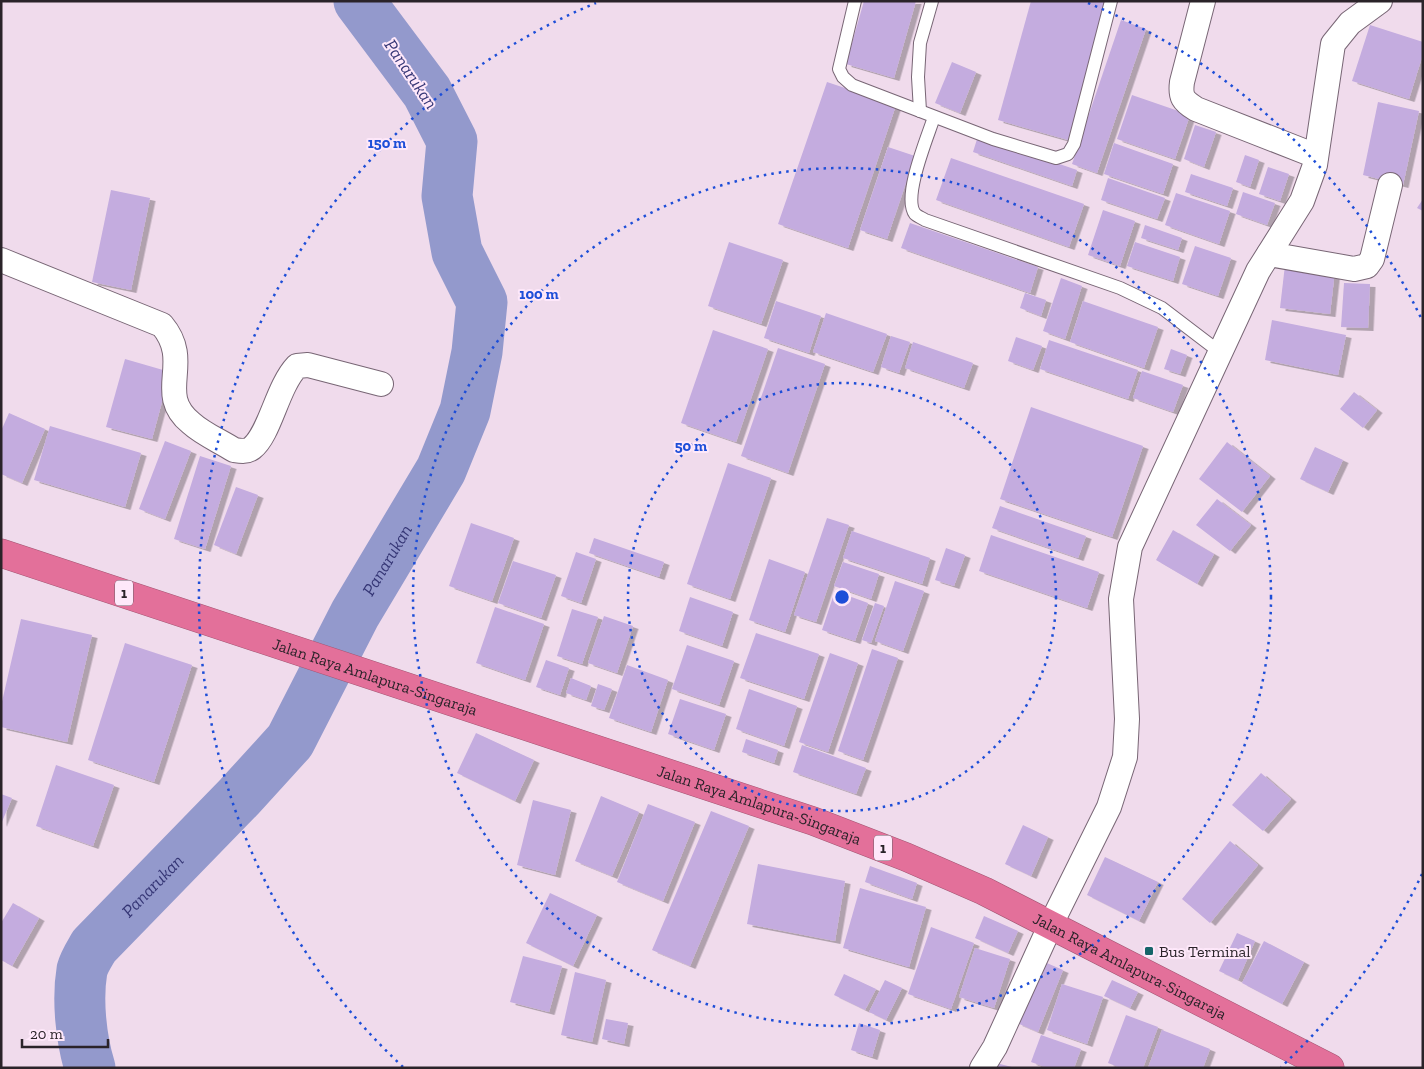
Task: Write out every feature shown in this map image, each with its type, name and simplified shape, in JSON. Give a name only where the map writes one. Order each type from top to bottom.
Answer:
[{"type":"highway","name":"Jalan Raya Amlapura-Singaraja","points":[[1,553],[813,821],[906,857],[984,891],[1051,924],[1330,1068]]},
{"type":"street","points":[[1203,1],[1182,82],[1180,95],[1185,102],[1196,109],[1316,156]]},
{"type":"street","points":[[982,1068],[1015,1005],[1051,924],[1109,807],[1125,757],[1127,719],[1121,599],[1130,547],[1258,271],[1302,201],[1316,156],[1333,44],[1350,23],[1380,1]]},
{"type":"street","points":[[1269,254],[1354,269],[1368,266],[1372,259],[1390,185]]},
{"type":"street","points":[[1,260],[162,325],[171,336],[175,346],[177,362],[172,393],[181,412],[190,423],[234,450],[242,452],[251,449],[259,441],[286,382],[297,366],[308,365],[381,384]]},
{"type":"lane","points":[[855,1],[839,68],[843,78],[852,85],[993,139],[1056,158],[1068,154],[1074,144],[1111,1]]},
{"type":"lane","points":[[920,111],[918,77],[920,43],[932,1]]},
{"type":"lane","points":[[934,116],[912,186],[911,204],[915,214],[925,220],[1120,288],[1162,308],[1221,353]]},
{"type":"building","points":[[864,1],[916,1],[894,78],[846,64]]},
{"type":"building","points":[[1031,1],[1107,1],[1068,140],[998,120]]},
{"type":"building","points":[[1121,20],[1146,29],[1097,173],[1072,164]]},
{"type":"building","points":[[1370,25],[1423,42],[1423,54],[1409,99],[1352,81]]},
{"type":"building","points":[[952,62],[976,72],[960,113],[935,103]]},
{"type":"building","points":[[827,82],[896,105],[848,248],[778,224]]},
{"type":"building","points":[[1132,95],[1190,115],[1175,159],[1117,139]]},
{"type":"building","points":[[1378,102],[1419,111],[1403,185],[1363,175]]},
{"type":"building","points":[[1195,125],[1216,132],[1204,167],[1184,159]]},
{"type":"building","points":[[978,136],[1077,170],[1072,186],[973,152]]},
{"type":"building","points":[[1114,143],[1173,164],[1163,194],[1104,174]]},
{"type":"building","points":[[888,147],[915,156],[887,239],[860,230]]},
{"type":"building","points":[[1245,155],[1259,160],[1250,187],[1236,182]]},
{"type":"building","points":[[951,158],[1084,204],[1069,247],[936,200]]},
{"type":"building","points":[[1268,167],[1289,174],[1280,201],[1259,194]]},
{"type":"building","points":[[1191,174],[1233,188],[1227,206],[1185,192]]},
{"type":"building","points":[[1108,178],[1165,198],[1157,219],[1101,200]]},
{"type":"building","points":[[111,190],[150,198],[131,290],[92,282]]},
{"type":"building","points":[[1243,192],[1275,203],[1267,225],[1236,214]]},
{"type":"building","points":[[1176,193],[1230,211],[1219,244],[1165,225]]},
{"type":"building","points":[[1423,199],[1423,211],[1417,208]]},
{"type":"building","points":[[1103,210],[1135,221],[1120,266],[1088,255]]},
{"type":"building","points":[[910,223],[1038,267],[1030,293],[901,248]]},
{"type":"building","points":[[1145,225],[1182,238],[1178,250],[1141,238]]},
{"type":"building","points":[[729,242],[783,260],[761,324],[708,306]]},
{"type":"building","points":[[1135,242],[1180,257],[1173,281],[1127,266]]},
{"type":"building","points":[[1195,246],[1231,258],[1218,296],[1182,284]]},
{"type":"building","points":[[1285,265],[1335,270],[1330,314],[1280,308]]},
{"type":"building","points":[[1061,278],[1082,286],[1065,339],[1043,331]]},
{"type":"building","points":[[1344,283],[1370,284],[1368,328],[1341,327]]},
{"type":"building","points":[[1025,293],[1046,300],[1041,316],[1020,308]]},
{"type":"building","points":[[776,301],[821,316],[809,353],[764,338]]},
{"type":"building","points":[[1083,301],[1158,327],[1144,368],[1070,342]]},
{"type":"building","points":[[826,313],[887,334],[873,372],[813,352]]},
{"type":"building","points":[[1272,320],[1346,335],[1338,375],[1265,360]]},
{"type":"building","points":[[713,330],[768,349],[736,442],[681,423]]},
{"type":"building","points":[[891,336],[910,342],[899,373],[881,367]]},
{"type":"building","points":[[1016,337],[1042,346],[1033,370],[1008,361]]},
{"type":"building","points":[[1049,340],[1138,370],[1128,399],[1040,369]]},
{"type":"building","points":[[913,342],[973,363],[964,388],[905,368]]},
{"type":"building","points":[[778,348],[825,364],[788,473],[741,456]]},
{"type":"building","points":[[1171,349],[1187,355],[1180,374],[1164,369]]},
{"type":"building","points":[[125,359],[170,372],[152,439],[106,427]]},
{"type":"building","points":[[1142,371],[1183,385],[1173,412],[1133,398]]},
{"type":"building","points":[[1354,392],[1377,410],[1363,428],[1340,409]]},
{"type":"building","points":[[1031,407],[1143,446],[1112,537],[1000,499]]},
{"type":"building","points":[[9,413],[45,429],[22,483],[1,474],[1,431]]},
{"type":"building","points":[[50,426],[141,453],[125,507],[34,480]]},
{"type":"building","points":[[165,441],[191,451],[165,519],[139,509]]},
{"type":"building","points":[[1227,442],[1270,476],[1242,512],[1199,479]]},
{"type":"building","points":[[1315,447],[1343,460],[1328,492],[1300,479]]},
{"type":"building","points":[[200,456],[231,466],[205,549],[174,539]]},
{"type":"building","points":[[728,463],[771,478],[730,599],[687,584]]},
{"type":"building","points":[[236,487],[258,495],[236,554],[214,545]]},
{"type":"building","points":[[1217,499],[1251,525],[1230,551],[1196,525]]},
{"type":"building","points":[[1000,506],[1086,536],[1078,558],[992,528]]},
{"type":"building","points":[[827,518],[849,525],[816,622],[794,615]]},
{"type":"building","points":[[471,523],[514,538],[492,601],[449,586]]},
{"type":"building","points":[[1173,530],[1214,554],[1197,584],[1156,560]]},
{"type":"building","points":[[852,531],[930,558],[922,584],[843,558]]},
{"type":"building","points":[[991,535],[1099,572],[1087,608],[979,571]]},
{"type":"building","points":[[594,538],[664,562],[659,577],[589,553]]},
{"type":"building","points":[[946,548],[965,555],[954,586],[935,580]]},
{"type":"building","points":[[576,552],[596,559],[581,603],[561,596]]},
{"type":"building","points":[[769,559],[805,572],[785,632],[749,620]]},
{"type":"building","points":[[513,561],[556,575],[541,618],[498,603]]},
{"type":"building","points":[[843,562],[879,574],[871,599],[834,586]]},
{"type":"building","points":[[895,581],[924,591],[903,651],[875,641]]},
{"type":"building","points":[[835,591],[868,603],[855,641],[822,630]]},
{"type":"building","points":[[690,597],[733,612],[722,646],[679,631]]},
{"type":"building","points":[[875,603],[884,606],[871,643],[862,640]]},
{"type":"building","points":[[495,607],[544,624],[525,680],[476,663]]},
{"type":"building","points":[[572,609],[598,617],[582,664],[557,656]]},
{"type":"building","points":[[604,616],[633,626],[617,673],[588,663]]},
{"type":"building","points":[[21,619],[92,635],[67,742],[1,727],[1,706]]},
{"type":"building","points":[[756,633],[819,654],[804,699],[740,678]]},
{"type":"building","points":[[125,643],[192,665],[154,782],[88,760]]},
{"type":"building","points":[[687,645],[734,661],[719,705],[672,689]]},
{"type":"building","points":[[872,649],[898,658],[863,760],[838,751]]},
{"type":"building","points":[[830,653],[858,663],[828,752],[799,742]]},
{"type":"building","points":[[546,660],[569,668],[560,695],[536,687]]},
{"type":"building","points":[[627,665],[668,680],[651,732],[609,718]]},
{"type":"building","points":[[571,678],[591,686],[586,700],[566,693]]},
{"type":"building","points":[[598,684],[612,689],[604,710],[591,706]]},
{"type":"building","points":[[749,689],[797,706],[784,746],[736,729]]},
{"type":"building","points":[[680,699],[726,714],[714,750],[668,734]]},
{"type":"building","points":[[476,733],[534,760],[515,801],[457,773]]},
{"type":"building","points":[[746,739],[778,750],[774,763],[742,752]]},
{"type":"building","points":[[802,745],[866,768],[856,794],[793,772]]},
{"type":"building","points":[[56,765],[114,785],[93,846],[36,826]]},
{"type":"building","points":[[1261,773],[1291,799],[1263,831],[1232,805]]},
{"type":"building","points":[[1,794],[12,798],[1,824]]},
{"type":"building","points":[[601,796],[639,812],[612,876],[575,861]]},
{"type":"building","points":[[533,800],[571,810],[555,875],[517,865]]},
{"type":"building","points":[[648,804],[695,822],[663,901],[617,882]]},
{"type":"building","points":[[711,811],[749,826],[690,966],[652,950]]},
{"type":"building","points":[[1023,825],[1048,837],[1031,876],[1005,864]]},
{"type":"building","points":[[1230,841],[1258,865],[1210,923],[1182,899]]},
{"type":"building","points":[[1105,857],[1158,882],[1139,921],[1087,895]]},
{"type":"building","points":[[758,864],[845,881],[835,941],[747,924]]},
{"type":"building","points":[[870,866],[917,883],[912,899],[865,882]]},
{"type":"building","points":[[860,888],[926,907],[909,967],[843,948]]},
{"type":"building","points":[[550,893],[597,915],[573,966],[526,943]]},
{"type":"building","points":[[13,903],[39,918],[12,966],[1,960],[1,923]]},
{"type":"building","points":[[984,916],[1018,931],[1008,953],[975,938]]},
{"type":"building","points":[[931,927],[974,943],[951,1009],[908,994]]},
{"type":"building","points":[[1237,933],[1255,941],[1238,980],[1219,971]]},
{"type":"building","points":[[1264,941],[1304,962],[1282,1004],[1242,983]]},
{"type":"building","points":[[975,948],[1010,959],[994,1008],[959,997]]},
{"type":"building","points":[[523,956],[562,966],[549,1012],[510,1002]]},
{"type":"building","points":[[1042,961],[1063,970],[1038,1032],[1017,1023]]},
{"type":"building","points":[[575,972],[606,980],[592,1042],[561,1035]]},
{"type":"building","points":[[844,974],[876,989],[865,1010],[834,995]]},
{"type":"building","points":[[885,980],[902,988],[886,1020],[869,1012]]},
{"type":"building","points":[[1112,980],[1138,992],[1130,1008],[1104,996]]},
{"type":"building","points":[[1062,984],[1103,997],[1087,1044],[1047,1030]]},
{"type":"building","points":[[1126,1015],[1158,1027],[1143,1068],[1121,1068],[1108,1063]]},
{"type":"building","points":[[606,1019],[628,1023],[624,1044],[602,1039]]},
{"type":"building","points":[[859,1023],[880,1030],[872,1057],[851,1050]]},
{"type":"building","points":[[1162,1030],[1210,1049],[1203,1068],[1148,1068]]},
{"type":"building","points":[[1041,1035],[1081,1049],[1074,1068],[1048,1068],[1031,1062]]},
{"type":"building","points":[[996,1063],[1012,1067],[1012,1068],[994,1068]]},
{"type":"waterway","name":"Panarukan","points":[[90,1068],[82,1032],[80,994],[82,970],[94,946],[239,797],[290,741],[355,614],[441,470],[465,411],[477,352],[482,302],[457,252],[447,196],[452,141],[427,92],[359,1]]},
{"type":"place","name":"Bus Terminal","points":[[1149,951]]}]
